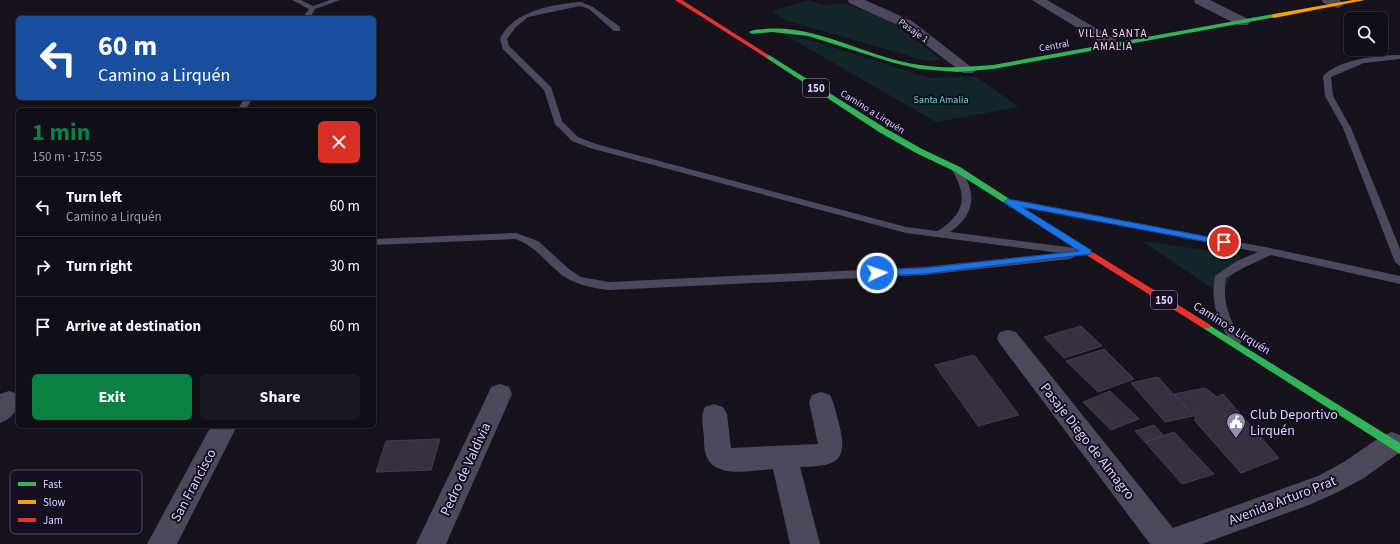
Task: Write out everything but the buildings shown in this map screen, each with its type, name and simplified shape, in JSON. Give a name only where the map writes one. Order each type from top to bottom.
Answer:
[{"type":"main road","name":"Camino a Lirquén","points":[[678,0],[882,130],[957,170],[1396,446]]},
{"type":"main road","name":"Central","points":[[766,40],[749,30],[799,31],[819,35],[910,65],[939,69],[968,70],[1243,22],[1333,2],[1362,0]]},
{"type":"main road","name":"Camino a Lirquén","points":[[926,143],[957,170]]},
{"type":"street","name":"Pasaje 1","points":[[854,0],[907,24],[968,70]]},
{"type":"street","points":[[1038,0],[1115,45]]},
{"type":"street","points":[[1200,0],[1243,22]]},
{"type":"street","name":"Pasaje Diego de Almagro","points":[[1008,338],[1167,544]]},
{"type":"street","name":"Pedro de Valdivia","points":[[431,544],[500,394]]},
{"type":"street","points":[[714,414],[718,452],[721,458],[729,460],[822,455],[829,451],[831,445],[821,402]]},
{"type":"street","name":"San Francisco","points":[[162,544],[223,428]]},
{"type":"street","name":"Avenida Arturo Prat","points":[[1167,544],[1328,484],[1396,446]]},
{"type":"street","points":[[784,457],[805,544]]},
{"type":"lane","points":[[295,0],[313,8]]},
{"type":"lane","points":[[307,16],[313,8],[337,0]]},
{"type":"lane","points":[[618,29],[589,6],[576,4],[526,16],[520,20],[504,37],[506,47],[548,89],[558,122],[574,139],[593,146],[906,230],[1088,252]]},
{"type":"lane","points":[[1400,57],[1377,57],[1350,64],[1327,76],[1329,96],[1347,128],[1400,262]]},
{"type":"lane","points":[[939,235],[952,227],[961,218],[966,208],[967,189],[957,170]]},
{"type":"lane","points":[[1008,202],[1270,251],[1400,280]]},
{"type":"lane","points":[[376,242],[516,236],[535,242],[572,277],[583,282],[609,286],[924,271],[1088,252]]},
{"type":"lane","points":[[1240,348],[1228,330],[1221,313],[1218,297],[1221,276],[1241,264],[1270,251]]},
{"type":"green space","points":[[809,0],[822,5],[844,3],[881,17],[894,24],[942,60],[925,61],[784,20],[772,11]]},
{"type":"green space","name":"Santa Amalia","points":[[785,35],[817,42],[929,78],[975,76],[1019,107],[936,122]]},
{"type":"green space","points":[[1142,241],[1241,255],[1222,295]]},
{"type":"traffic: fast","points":[[752,32],[772,30],[809,34],[896,62],[920,67],[957,70],[993,67],[1274,16]]},
{"type":"traffic: fast","points":[[767,56],[882,130],[919,151],[957,169],[1086,251]]},
{"type":"traffic: fast","points":[[1206,326],[1400,449]]},
{"type":"traffic: slow","points":[[1274,16],[1362,0]]},
{"type":"traffic: jam","points":[[678,0],[767,56]]},
{"type":"traffic: jam","points":[[1086,251],[1206,326]]},
{"type":"place","name":"Club Deportivo Lirquén","points":[[1236,439]]},
{"type":"district","name":"VILLA SANTA AMALIA","points":[[1113,39]]},
{"type":"route","points":[[877,273],[924,271],[1088,252],[1008,202],[1224,242]]}]
